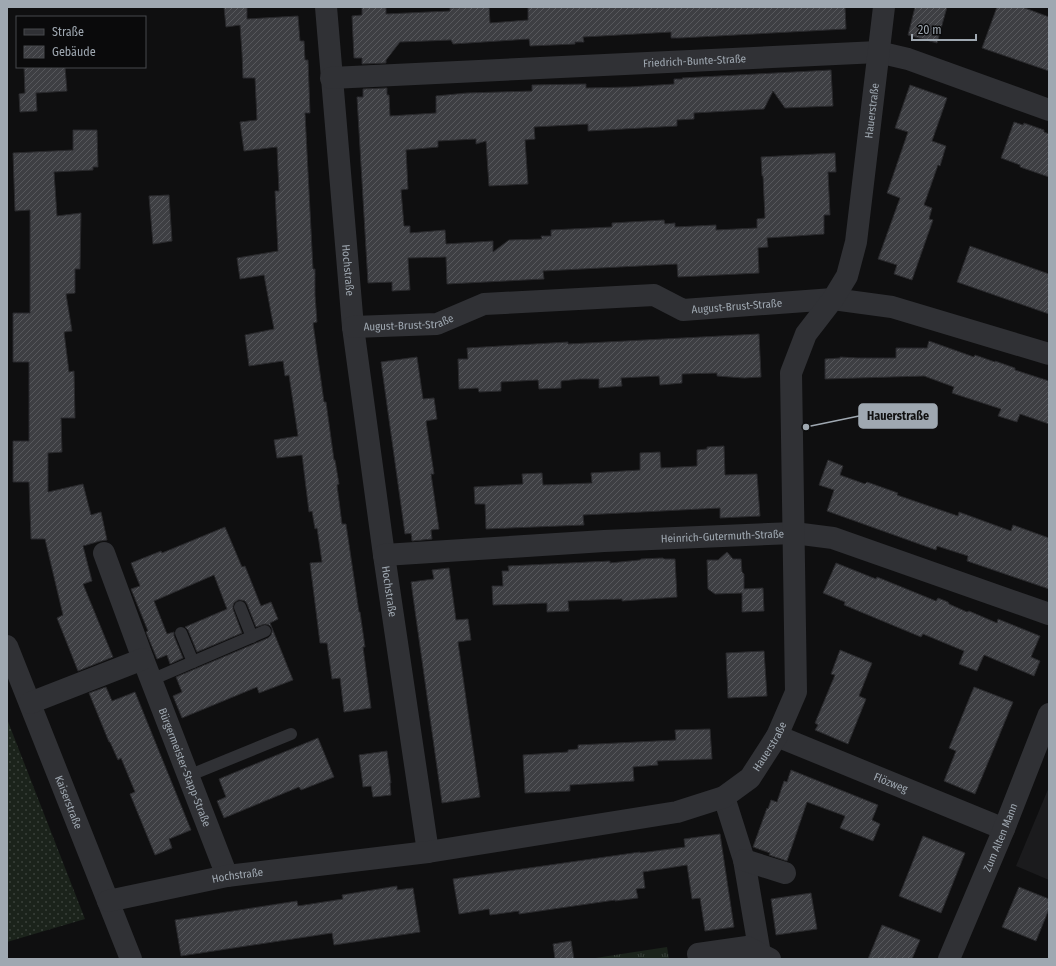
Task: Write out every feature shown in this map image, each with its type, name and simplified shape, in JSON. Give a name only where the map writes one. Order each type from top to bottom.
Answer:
[{"type":"street","name":"Hochstraße","points":[[108,901],[227,876],[428,852],[384,555],[353,327],[326,7]]},
{"type":"street","name":"Hauerstraße","points":[[428,852],[677,812],[724,797],[750,778],[777,736],[796,692],[792,373],[806,334],[833,299],[847,276],[856,242],[884,7]]},
{"type":"street","name":"Friedrich-Bunte-Straße","points":[[331,78],[878,52],[908,59],[1049,110]]},
{"type":"street","name":"August-Brust-Straße","points":[[353,327],[437,324],[484,304],[654,295],[683,310],[833,299],[892,307],[1049,354]]},
{"type":"street","name":"Heinrich-Gutermuth-Straße","points":[[384,555],[604,541],[794,533],[833,538],[1049,614]]},
{"type":"street","name":"Bürgermeister-Stapp-Straße","points":[[104,553],[143,659],[227,876]]},
{"type":"street","name":"Kaiserstraße","points":[[7,646],[131,959]]},
{"type":"street","points":[[30,703],[143,659]]},
{"type":"street","name":"Zum Alten Mann","points":[[949,959],[1004,829],[1049,714]]},
{"type":"street","name":"Flözweg","points":[[777,736],[1004,829]]},
{"type":"street","points":[[724,797],[744,860],[765,956]]},
{"type":"street","points":[[744,860],[785,873]]},
{"type":"street","points":[[698,954],[747,947],[765,956]]},
{"type":"lane","points":[[240,607],[252,637]]},
{"type":"lane","points":[[151,680],[266,631]]},
{"type":"lane","points":[[180,633],[193,662]]},
{"type":"lane","points":[[188,776],[291,734]]},
{"type":"shaded area","points":[[1049,787],[1049,880],[1016,866]]},
{"type":"green space","points":[[7,719],[85,919],[7,942]]},
{"type":"green space","points":[[667,947],[669,959],[589,959]]},
{"type":"building","points":[[224,7],[247,7],[247,19],[298,16],[300,41],[304,41],[305,60],[308,60],[310,113],[305,113],[317,322],[313,323],[324,402],[326,402],[339,484],[337,485],[342,524],[346,524],[360,612],[371,708],[344,712],[340,678],[332,679],[327,643],[320,643],[310,563],[322,562],[317,528],[315,529],[312,511],[309,512],[302,455],[277,458],[274,440],[298,436],[289,375],[285,376],[283,361],[249,366],[245,335],[274,329],[264,275],[240,279],[237,258],[278,251],[275,191],[279,191],[277,147],[244,151],[240,122],[257,120],[255,78],[243,78],[240,25],[226,27]]},
{"type":"building","points":[[362,7],[386,7],[386,14],[450,11],[450,8],[489,7],[490,23],[528,20],[528,7],[845,7],[846,29],[680,38],[671,38],[671,32],[583,37],[584,42],[575,42],[575,44],[530,46],[529,39],[453,44],[451,40],[400,42],[386,60],[386,63],[362,64],[362,58],[354,58],[352,16],[362,15]]},
{"type":"building","points":[[915,7],[947,7],[937,43],[908,35]]},
{"type":"building","points":[[997,7],[1022,7],[1049,17],[1049,71],[982,48]]},
{"type":"building","points":[[24,68],[65,68],[67,91],[36,93],[37,111],[20,112],[19,94],[25,93]]},
{"type":"building","points":[[831,70],[833,106],[785,108],[773,91],[764,109],[694,113],[694,119],[677,120],[677,126],[588,131],[588,124],[534,127],[535,139],[525,140],[528,184],[489,186],[486,141],[476,144],[476,139],[438,141],[438,147],[406,150],[408,189],[401,190],[404,226],[410,226],[410,233],[445,230],[446,244],[493,241],[493,252],[509,240],[542,239],[541,236],[551,236],[551,230],[612,227],[612,223],[664,220],[665,224],[675,223],[675,227],[716,225],[716,230],[757,228],[757,219],[765,218],[761,157],[835,153],[836,172],[828,172],[830,215],[824,215],[824,234],[767,238],[768,247],[758,248],[759,273],[678,277],[677,264],[543,271],[544,279],[447,284],[446,257],[408,258],[410,290],[392,291],[392,282],[368,283],[357,97],[363,97],[363,89],[387,88],[387,95],[389,95],[390,116],[436,113],[436,96],[467,93],[532,91],[532,85],[586,84],[586,88],[630,87],[674,84],[674,79],[683,79],[682,78]]},
{"type":"building","points":[[910,85],[947,98],[932,141],[946,146],[940,166],[938,165],[924,205],[932,208],[929,219],[933,220],[912,280],[894,274],[897,265],[878,259],[900,198],[887,193],[908,132],[895,128]]},
{"type":"building","points":[[1014,122],[1023,125],[1024,123],[1044,130],[1044,132],[1049,134],[1049,177],[1020,167],[1020,165],[1001,158]]},
{"type":"building","points":[[73,130],[97,130],[98,167],[93,167],[93,170],[54,172],[57,216],[81,213],[80,269],[75,269],[75,293],[66,294],[72,331],[64,332],[69,372],[74,371],[75,418],[61,418],[62,452],[48,453],[48,492],[83,484],[91,515],[101,512],[107,540],[83,546],[92,581],[83,584],[113,657],[78,671],[57,618],[63,615],[45,539],[31,539],[29,482],[13,482],[13,441],[29,441],[29,362],[13,362],[13,313],[30,313],[30,210],[15,211],[13,153],[73,150]]},
{"type":"building","points":[[169,195],[172,241],[153,244],[149,196]]},
{"type":"building","points":[[970,246],[1049,274],[1049,314],[957,282]]},
{"type":"building","points":[[759,334],[761,377],[744,378],[717,376],[717,373],[682,374],[682,383],[660,385],[659,376],[621,378],[622,386],[599,388],[599,379],[580,379],[561,381],[561,388],[539,389],[538,380],[501,382],[501,391],[479,392],[478,388],[459,389],[458,359],[468,359],[467,348]]},
{"type":"building","points":[[929,341],[974,357],[975,355],[995,361],[1015,368],[1015,370],[1049,381],[1049,424],[1020,414],[1017,422],[998,416],[1001,409],[952,393],[954,387],[924,376],[825,379],[825,359],[840,357],[896,358],[896,348],[927,348]]},
{"type":"building","points":[[417,357],[423,399],[434,398],[437,419],[426,421],[434,474],[431,474],[439,529],[431,530],[432,539],[412,541],[411,533],[405,534],[381,362]]},
{"type":"building","points":[[868,409],[896,409],[896,428],[868,428]]},
{"type":"building","points":[[724,446],[725,475],[757,474],[760,516],[720,518],[720,508],[583,515],[584,525],[486,529],[485,504],[475,504],[474,487],[523,484],[522,474],[542,473],[543,485],[592,483],[591,473],[640,470],[640,453],[660,452],[661,468],[697,466],[697,450],[707,449],[707,447]]},
{"type":"building","points":[[828,460],[843,466],[840,475],[865,484],[867,482],[898,493],[897,495],[958,516],[959,512],[1011,531],[1013,525],[1049,538],[1049,589],[967,561],[968,556],[937,546],[936,550],[827,511],[834,490],[819,485]]},
{"type":"building","points":[[225,527],[242,567],[245,566],[261,606],[271,602],[278,619],[270,623],[272,628],[265,624],[256,627],[245,601],[238,600],[234,603],[233,609],[242,633],[197,652],[188,630],[185,627],[227,609],[214,575],[154,601],[167,634],[174,632],[174,636],[183,658],[170,664],[167,655],[157,659],[146,632],[148,631],[131,589],[140,586],[131,563],[161,551],[162,553]]},
{"type":"building","points":[[727,552],[733,559],[741,559],[742,572],[744,574],[744,589],[763,588],[764,611],[742,612],[742,593],[715,594],[708,589],[707,560],[718,560]]},
{"type":"building","points":[[663,558],[675,559],[677,597],[622,601],[622,599],[568,601],[569,611],[547,612],[547,603],[493,605],[492,586],[503,586],[502,571],[509,571],[508,566],[610,561],[610,563]]},
{"type":"building","points":[[836,563],[876,579],[877,577],[936,601],[938,598],[967,612],[969,611],[997,623],[998,619],[1040,636],[1031,657],[1040,661],[1034,676],[984,655],[977,671],[959,664],[964,651],[923,634],[921,637],[844,605],[845,602],[823,593]]},
{"type":"building","points":[[449,568],[456,620],[468,619],[471,640],[458,642],[480,797],[442,803],[411,582],[434,579],[432,570]]},
{"type":"building","points":[[272,628],[293,680],[259,693],[257,687],[182,718],[173,696],[182,692],[176,677],[268,638],[271,635]]},
{"type":"building","points":[[840,650],[872,663],[859,696],[866,699],[848,744],[815,730],[818,725],[815,723],[835,675],[831,674]]},
{"type":"building","points":[[764,651],[767,696],[728,698],[726,653]]},
{"type":"building","points":[[106,687],[112,701],[135,692],[191,830],[169,839],[172,848],[155,855],[130,794],[135,792],[121,758],[118,760],[109,742],[89,693]]},
{"type":"building","points":[[974,687],[1013,702],[975,794],[944,781],[956,751],[949,748]]},
{"type":"building","points":[[710,729],[712,759],[657,761],[658,765],[633,767],[634,781],[570,785],[570,791],[525,793],[523,755],[568,752],[568,750],[578,749],[578,745],[676,740],[675,730]]},
{"type":"building","points":[[318,738],[334,777],[301,790],[299,787],[224,818],[217,801],[226,797],[219,779]]},
{"type":"building","points":[[387,751],[391,795],[373,797],[371,786],[363,787],[359,755]]},
{"type":"building","points":[[791,770],[878,805],[872,820],[880,824],[873,841],[840,828],[845,816],[807,802],[787,861],[769,855],[770,853],[753,847],[767,808],[768,809],[771,800],[777,802],[784,781],[787,782]]},
{"type":"building","points":[[720,834],[734,927],[705,931],[700,898],[692,899],[687,865],[643,872],[645,888],[636,889],[638,898],[519,914],[519,911],[490,915],[489,909],[459,914],[453,879],[685,847],[684,839]]},
{"type":"building","points":[[923,836],[965,853],[941,913],[899,896]]},
{"type":"building","points":[[397,886],[397,890],[413,888],[420,932],[334,945],[332,933],[181,956],[175,920],[297,901],[298,906],[343,899],[342,895]]},
{"type":"building","points":[[1019,887],[1049,899],[1049,909],[1036,941],[1002,927]]},
{"type":"building","points":[[811,893],[817,929],[776,935],[771,899]]},
{"type":"building","points":[[882,925],[920,940],[912,959],[868,959]]},
{"type":"building","points":[[571,941],[574,959],[555,959],[553,944]]},
{"type":"place","name":"Hauerstraße","points":[[806,427]]}]
